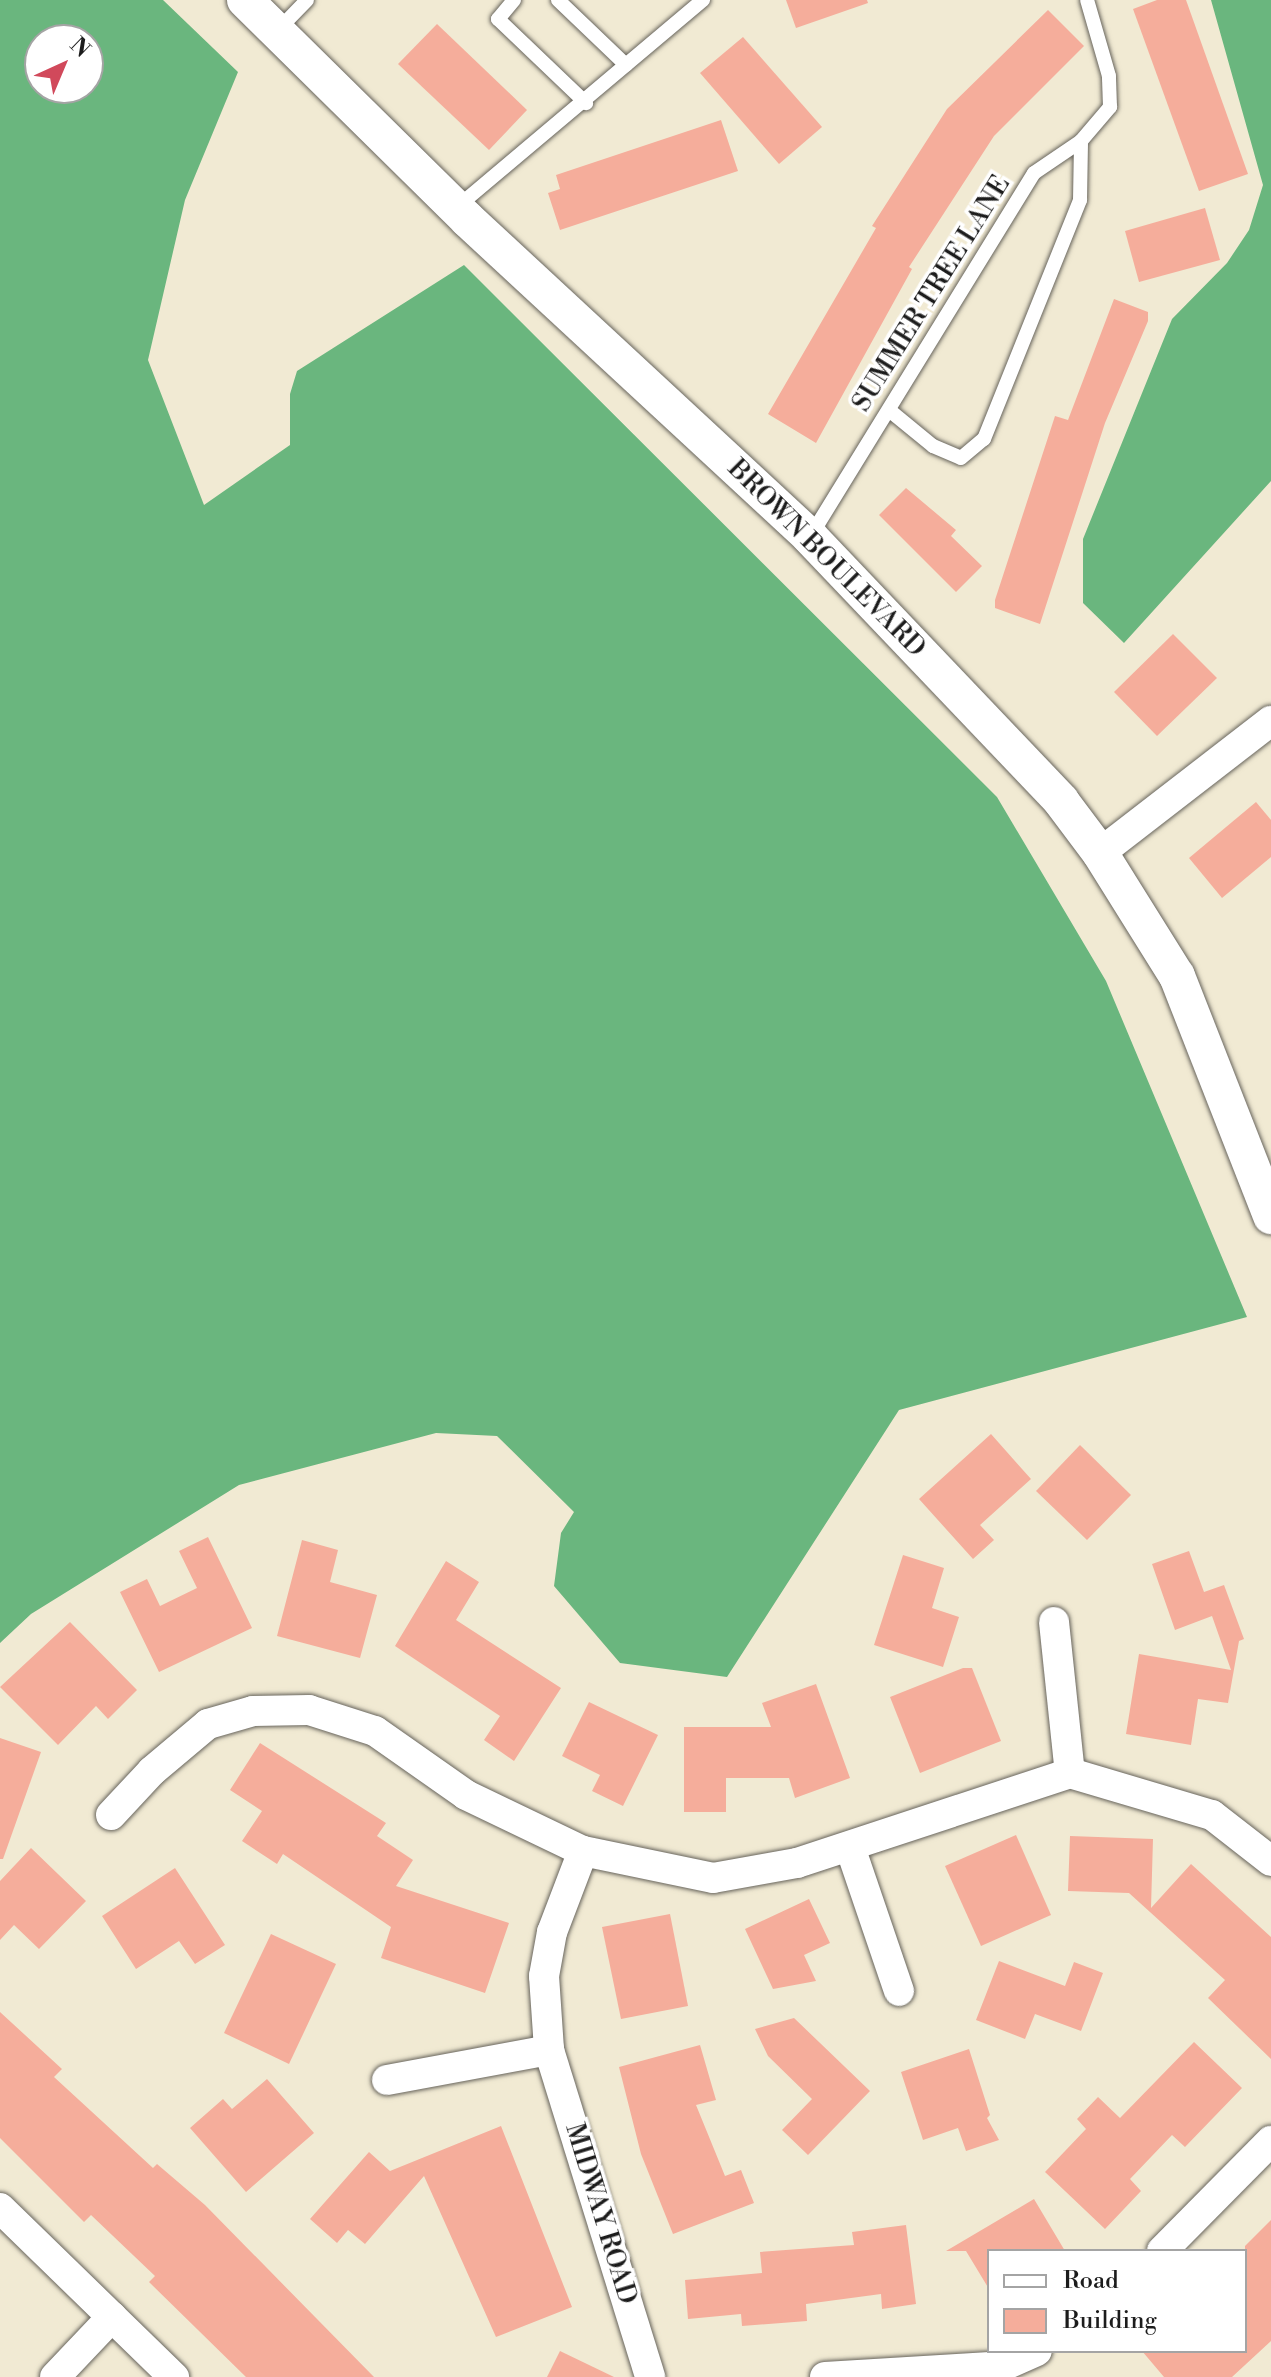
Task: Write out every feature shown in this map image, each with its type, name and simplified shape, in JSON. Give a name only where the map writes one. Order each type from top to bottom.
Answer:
[{"type":"street","name":"BROWN BOULEVARD","points":[[245,0],[456,209],[810,537],[1016,751],[1100,853],[1177,976],[1271,1216]]},
{"type":"street","points":[[1100,853],[1271,721]]},
{"type":"street","points":[[1054,1622],[1070,1773]]},
{"type":"street","points":[[111,1815],[152,1771],[208,1724],[253,1711],[309,1710],[375,1731],[466,1795],[583,1851],[713,1878],[797,1863],[1070,1773],[1212,1815],[1271,1861]]},
{"type":"street","points":[[850,1847],[899,1991]]},
{"type":"street","name":"MIDWAY ROAD","points":[[583,1851],[552,1932],[544,1976],[549,2050],[650,2377]]},
{"type":"street","points":[[387,2080],[549,2050]]},
{"type":"street","points":[[1164,2249],[1271,2141]]},
{"type":"street","points":[[0,2208],[174,2377]]},
{"type":"street","points":[[55,2377],[112,2317]]},
{"type":"street","points":[[833,2377],[1003,2366],[1032,2353]]},
{"type":"lane","points":[[276,32],[307,0]]},
{"type":"lane","points":[[514,0],[498,19],[586,103]]},
{"type":"lane","points":[[558,0],[626,65]]},
{"type":"lane","points":[[456,209],[586,103],[703,0]]},
{"type":"lane","name":"SUMMER TREE LANE","points":[[810,537],[1034,173],[1081,141],[1110,107],[1109,76],[1087,0]]},
{"type":"lane","points":[[889,410],[933,446],[961,458],[984,439],[1080,200],[1081,141]]},
{"type":"green space","points":[[0,0],[163,0],[238,72],[185,200],[148,360],[204,505],[290,445],[290,394],[297,371],[464,265],[997,797],[1106,981],[1247,1317],[899,1410],[727,1677],[620,1663],[554,1586],[561,1533],[574,1512],[497,1436],[436,1433],[239,1485],[31,1614],[0,1643]]},
{"type":"green space","points":[[1211,0],[1271,0],[1271,481],[1124,643],[1083,603],[1083,539],[1172,319],[1227,263],[1249,230],[1263,185]]},
{"type":"building","points":[[786,0],[867,0],[868,3],[796,28]]},
{"type":"building","points":[[1157,0],[1186,0],[1248,174],[1199,191],[1133,9]]},
{"type":"building","points":[[1048,10],[1084,46],[994,136],[909,267],[912,269],[816,443],[768,414],[876,228],[872,226],[947,109]]},
{"type":"building","points":[[437,24],[527,110],[489,150],[398,64]]},
{"type":"building","points":[[743,37],[822,127],[779,164],[700,73]]},
{"type":"building","points":[[721,120],[738,171],[560,230],[548,193],[560,189],[556,175]]},
{"type":"building","points":[[1205,208],[1220,260],[1139,282],[1125,231]]},
{"type":"building","points":[[1114,299],[1148,312],[1148,321],[1105,423],[1040,624],[995,608],[995,600],[1055,416],[1068,420]]},
{"type":"building","points":[[906,488],[956,530],[951,536],[982,566],[956,592],[879,515]]},
{"type":"building","points":[[1173,634],[1217,678],[1157,736],[1114,692]]},
{"type":"building","points":[[1256,802],[1271,820],[1271,857],[1222,898],[1189,858]]},
{"type":"building","points":[[991,1434],[1031,1479],[980,1525],[994,1540],[973,1559],[919,1499]]},
{"type":"building","points":[[1080,1445],[1131,1495],[1087,1540],[1036,1491]]},
{"type":"building","points":[[208,1537],[252,1628],[159,1672],[120,1592],[147,1579],[160,1606],[197,1588],[179,1551]]},
{"type":"building","points":[[302,1540],[338,1550],[330,1582],[377,1595],[360,1658],[277,1636]]},
{"type":"building","points":[[1189,1551],[1204,1592],[1224,1585],[1244,1639],[1239,1641],[1228,1703],[1198,1699],[1191,1745],[1126,1734],[1139,1654],[1231,1670],[1212,1616],[1175,1630],[1152,1564]]},
{"type":"building","points":[[903,1555],[944,1568],[932,1608],[959,1617],[943,1667],[874,1645]]},
{"type":"building","points":[[446,1561],[479,1582],[456,1620],[561,1688],[514,1761],[484,1740],[500,1716],[395,1646]]},
{"type":"building","points":[[70,1622],[137,1690],[108,1719],[96,1706],[58,1745],[0,1687]]},
{"type":"building","points":[[963,1668],[972,1668],[1001,1741],[920,1773],[890,1697]]},
{"type":"building","points":[[816,1684],[850,1778],[795,1798],[789,1778],[726,1778],[726,1812],[684,1812],[684,1727],[771,1727],[762,1703]]},
{"type":"building","points":[[589,1702],[658,1735],[623,1806],[592,1791],[600,1775],[562,1756]]},
{"type":"building","points":[[0,1738],[41,1752],[3,1859],[0,1859]]},
{"type":"building","points":[[260,1743],[386,1823],[377,1836],[413,1860],[396,1886],[509,1923],[485,1993],[381,1958],[391,1927],[283,1854],[277,1864],[242,1841],[262,1811],[230,1790]]},
{"type":"building","points":[[1016,1835],[1051,1915],[981,1946],[945,1866]]},
{"type":"building","points":[[1070,1836],[1153,1839],[1151,1908],[1191,1864],[1271,1937],[1271,2059],[1208,1998],[1225,1980],[1129,1893],[1068,1891]]},
{"type":"building","points":[[31,1848],[86,1901],[39,1949],[14,1925],[0,1940],[0,1881]]},
{"type":"building","points":[[175,1868],[225,1945],[195,1964],[179,1941],[136,1969],[102,1916]]},
{"type":"building","points":[[809,1899],[830,1943],[804,1955],[816,1981],[773,1989],[745,1929]]},
{"type":"building","points":[[670,1914],[688,2006],[621,2019],[602,1927]]},
{"type":"building","points":[[271,1934],[336,1964],[289,2064],[224,2033]]},
{"type":"building","points":[[999,1961],[1065,1986],[1074,1962],[1103,1973],[1081,2031],[1035,2014],[1025,2039],[976,2020]]},
{"type":"building","points":[[0,2012],[62,2069],[54,2077],[153,2168],[157,2164],[205,2205],[374,2377],[246,2377],[149,2282],[155,2276],[91,2215],[84,2222],[0,2138]]},
{"type":"building","points":[[794,2018],[870,2091],[808,2155],[782,2130],[812,2099],[768,2056],[755,2029]]},
{"type":"building","points":[[1194,2042],[1242,2088],[1185,2147],[1172,2135],[1130,2179],[1141,2191],[1105,2229],[1045,2172],[1086,2129],[1077,2119],[1098,2097],[1120,2118]]},
{"type":"building","points":[[700,2045],[716,2100],[696,2105],[725,2176],[741,2170],[754,2203],[673,2234],[641,2154],[619,2067]]},
{"type":"building","points":[[969,2049],[990,2115],[987,2118],[999,2140],[966,2151],[958,2128],[923,2140],[901,2072]]},
{"type":"building","points":[[267,2079],[314,2133],[246,2192],[190,2128],[223,2099],[232,2109]]},
{"type":"building","points":[[501,2126],[572,2307],[496,2337],[424,2176],[365,2244],[348,2230],[337,2243],[310,2219],[369,2152],[390,2171]]},
{"type":"building","points":[[1034,2199],[1064,2249],[987,2249],[987,2286],[966,2251],[946,2251]]},
{"type":"building","points":[[1271,2220],[1271,2341],[1232,2377],[1164,2377],[1144,2353],[1247,2353],[1245,2246]]},
{"type":"building","points":[[906,2225],[916,2304],[882,2309],[881,2294],[806,2304],[807,2321],[742,2326],[741,2314],[688,2319],[685,2280],[762,2273],[760,2252],[854,2245],[852,2232]]},
{"type":"building","points":[[560,2351],[614,2377],[547,2377]]}]
